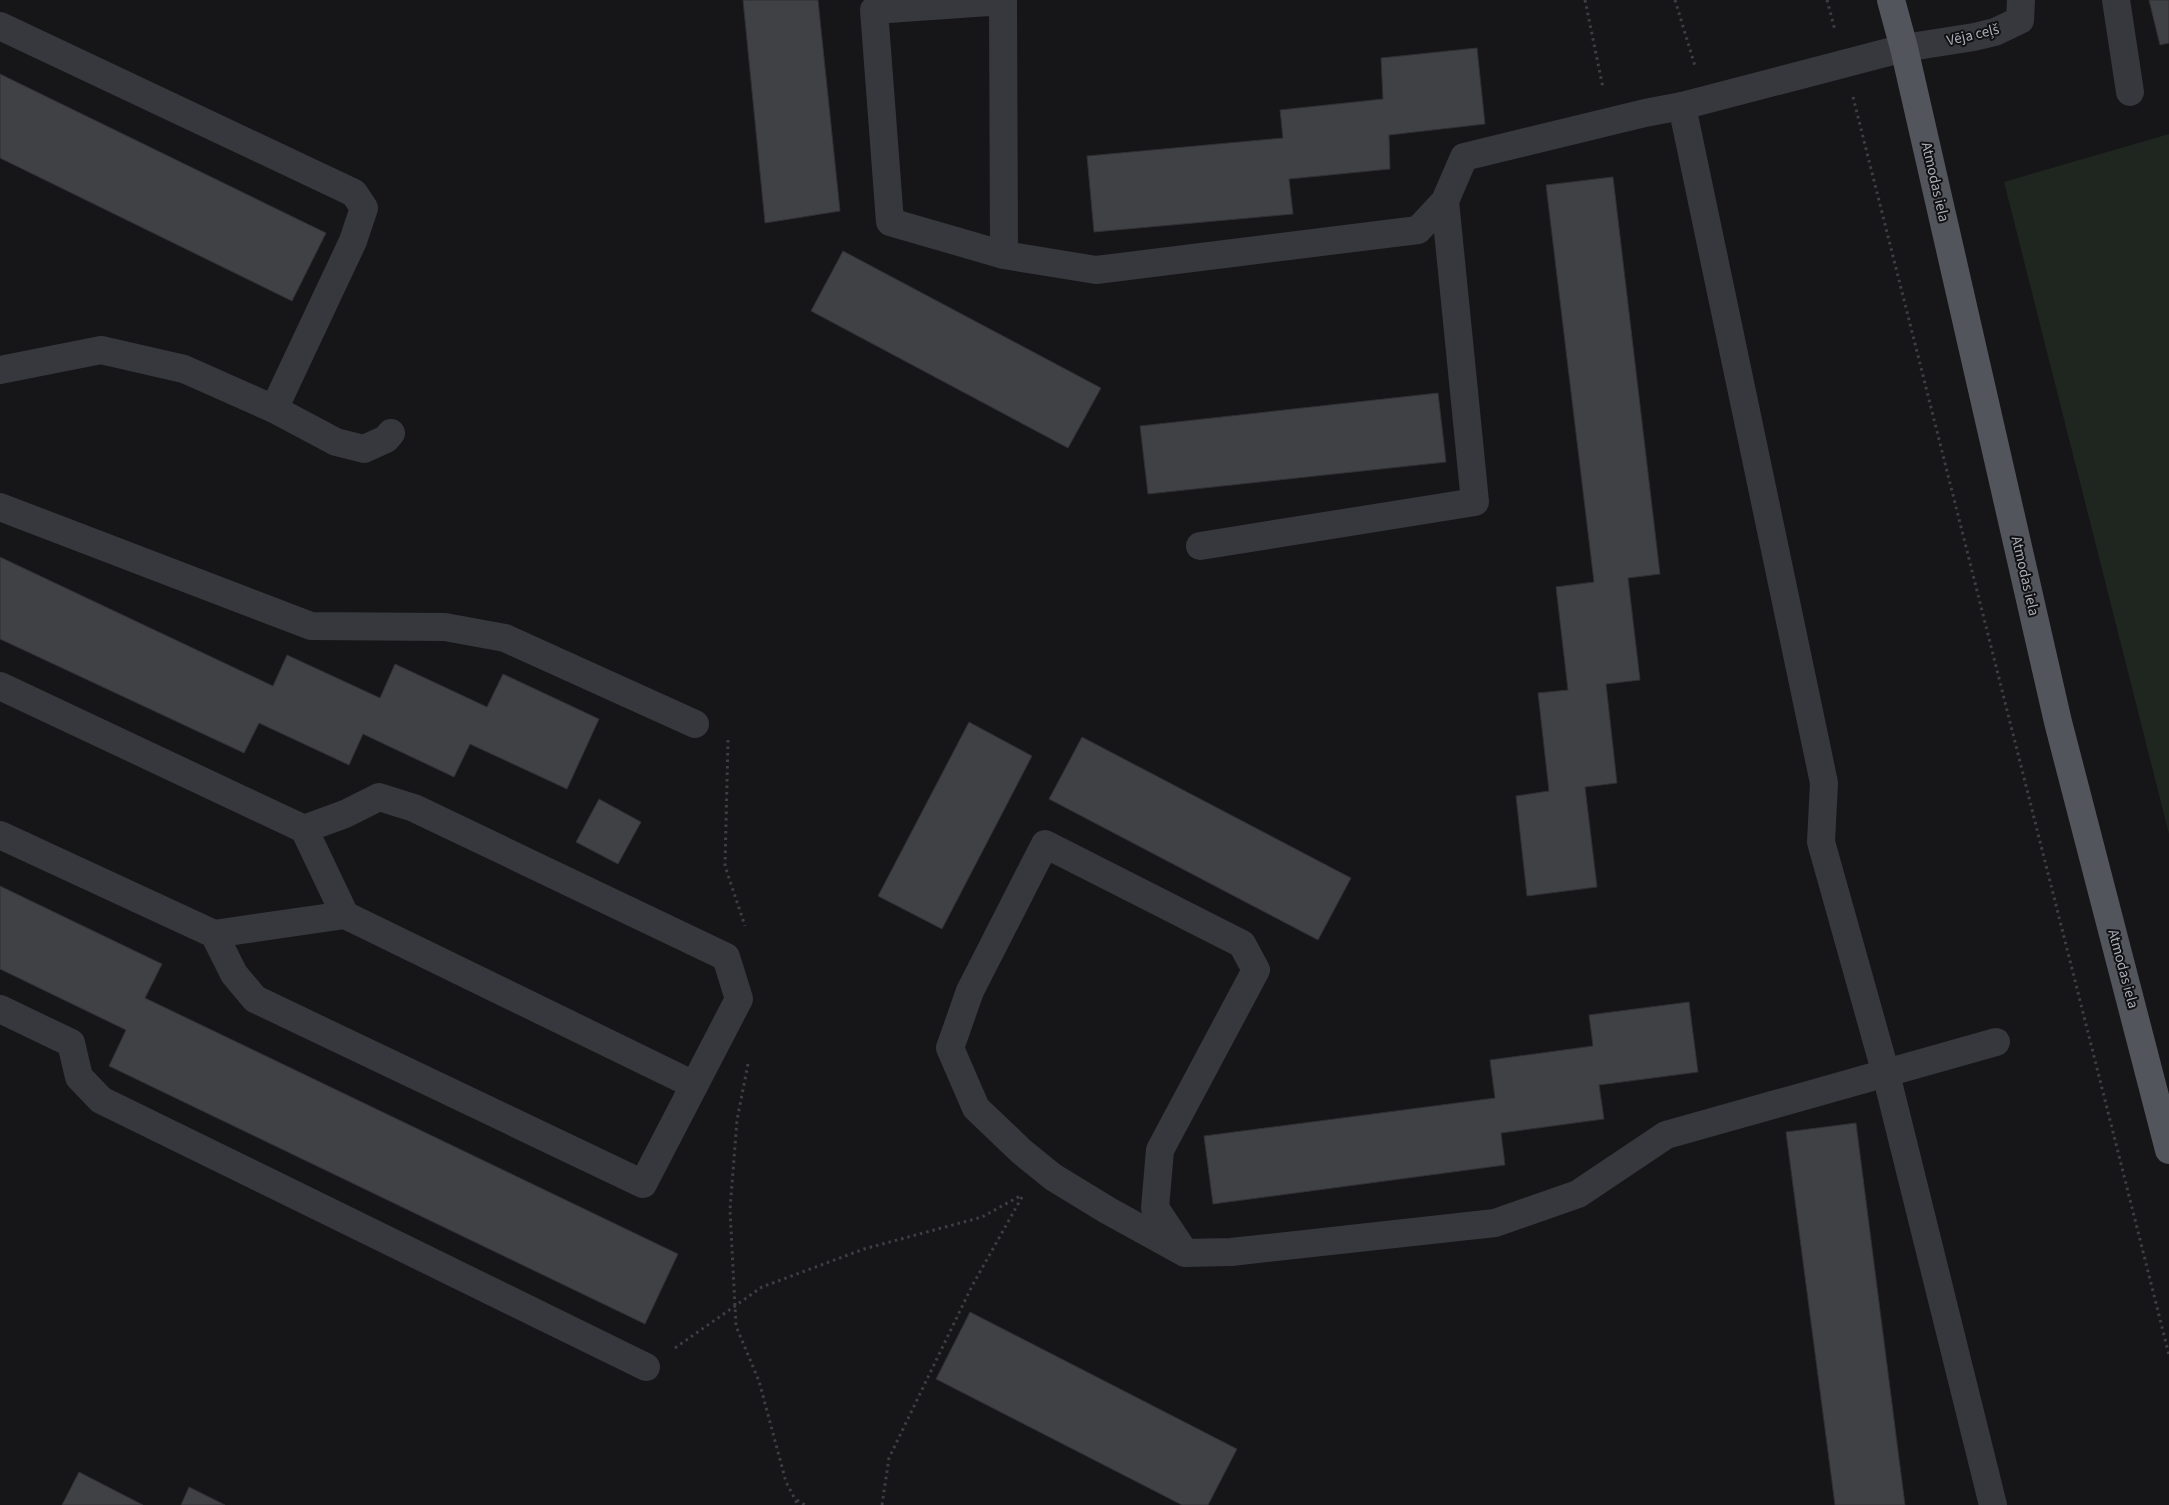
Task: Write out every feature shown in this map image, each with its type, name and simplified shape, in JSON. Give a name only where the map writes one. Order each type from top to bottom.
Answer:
[{"type":"main road","name":"Atmodas iela","points":[[1891,0],[1904,48],[2058,722],[2169,1150]]},
{"type":"street","name":"Vēja ceļš","points":[[1904,48],[1995,32],[2020,20],[2021,0]]},
{"type":"street","points":[[2116,0],[2130,92]]},
{"type":"street","points":[[1004,255],[1003,1],[874,10],[890,222],[1004,255],[1096,270],[1418,230],[1445,201],[1464,157],[1610,121],[1682,106],[1845,65],[1904,48]]},
{"type":"street","points":[[0,26],[354,193],[364,208],[353,241],[274,409]]},
{"type":"street","points":[[1682,106],[1824,783],[1821,842],[1886,1074],[1993,1505]]},
{"type":"street","points":[[1200,546],[1475,502],[1445,201]]},
{"type":"street","points":[[0,370],[102,350],[184,369],[274,409],[336,442],[364,449],[386,439],[391,433]]},
{"type":"street","points":[[0,506],[310,626],[445,627],[505,638],[695,724]]},
{"type":"street","points":[[0,686],[304,829],[345,915]]},
{"type":"street","points":[[214,934],[234,974],[256,999],[643,1184],[739,999],[726,957],[414,808],[378,797],[345,814],[304,829]]},
{"type":"street","points":[[0,835],[214,934],[345,915],[694,1085]]},
{"type":"street","points":[[1185,1254],[1154,1208],[1160,1150],[1256,970],[1242,944],[1045,844],[970,991],[950,1048],[976,1108],[1021,1152],[1054,1177],[1107,1210],[1185,1254],[1232,1252],[1495,1223],[1578,1194],[1666,1135],[1996,1042]]},
{"type":"street","points":[[0,1009],[72,1043],[79,1077],[100,1100],[646,1367]]},
{"type":"path","points":[[1585,0],[1610,121]]},
{"type":"path","points":[[1845,65],[2169,1355]]},
{"type":"path","points":[[695,724],[728,737],[725,866],[745,928]]},
{"type":"path","points":[[748,1063],[737,1120],[730,1210],[736,1326],[759,1381],[786,1482],[798,1505]]},
{"type":"path","points":[[646,1367],[762,1287],[864,1248],[982,1217],[1023,1194],[972,1286],[889,1458],[882,1505]]},
{"type":"path","points":[[795,1500],[805,1505]]},
{"type":"shaded area","points":[[2169,134],[2169,834],[2004,182]]},
{"type":"building","points":[[743,0],[818,0],[840,211],[765,223]]},
{"type":"building","points":[[2149,0],[2169,0],[2169,43],[2160,45]]},
{"type":"building","points":[[1477,48],[1485,124],[1389,135],[1390,169],[1289,179],[1293,214],[1094,232],[1087,156],[1283,138],[1280,110],[1383,99],[1381,58]]},
{"type":"building","points":[[0,74],[326,233],[292,301],[0,158]]},
{"type":"building","points":[[1613,177],[1660,574],[1628,578],[1640,680],[1606,684],[1617,783],[1585,787],[1597,887],[1527,896],[1516,796],[1549,791],[1538,693],[1568,690],[1556,587],[1594,582],[1546,185]]},
{"type":"building","points":[[843,251],[1101,388],[1068,448],[811,311]]},
{"type":"building","points":[[1438,393],[1446,462],[1148,494],[1140,426]]},
{"type":"building","points":[[0,557],[273,686],[287,655],[380,698],[395,664],[487,707],[503,674],[599,719],[567,789],[470,744],[454,777],[363,734],[349,765],[259,723],[244,753],[0,639]]},
{"type":"building","points":[[969,722],[1032,756],[942,929],[878,896]]},
{"type":"building","points":[[1082,737],[1351,878],[1318,940],[1049,799]]},
{"type":"building","points":[[599,799],[641,822],[618,864],[576,842]]},
{"type":"building","points":[[0,886],[162,964],[145,998],[678,1254],[645,1324],[109,1066],[126,1030],[0,969]]},
{"type":"building","points":[[1689,1002],[1698,1072],[1599,1085],[1604,1119],[1501,1133],[1505,1165],[1213,1204],[1204,1136],[1495,1098],[1490,1060],[1593,1046],[1589,1015]]},
{"type":"building","points":[[1856,1123],[1905,1505],[1835,1505],[1786,1132]]},
{"type":"building","points":[[970,1312],[1237,1449],[1208,1505],[1182,1505],[936,1379]]},
{"type":"building","points":[[79,1472],[143,1505],[62,1505]]},
{"type":"building","points":[[189,1487],[225,1505],[181,1505]]}]
